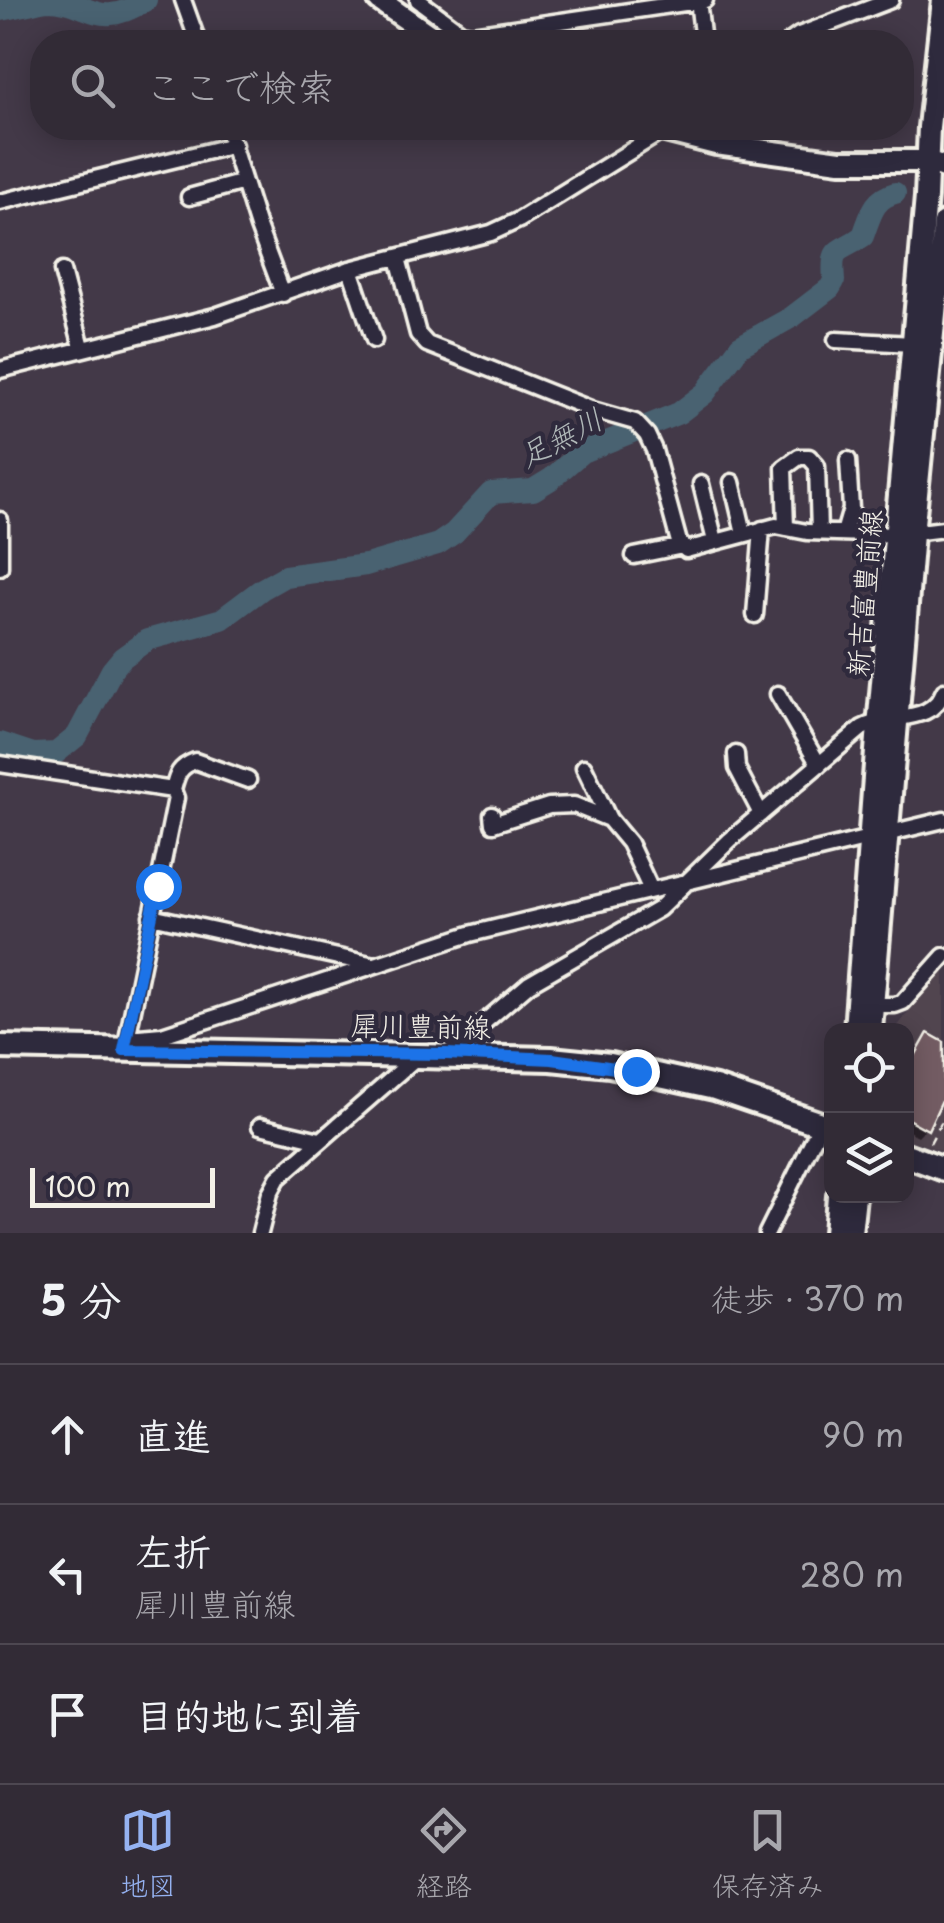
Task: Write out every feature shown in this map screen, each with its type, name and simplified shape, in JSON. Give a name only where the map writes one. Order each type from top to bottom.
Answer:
[{"type":"main road","points":[[379,0],[418,30]]},
{"type":"main road","name":"新吉富豊前線","points":[[930,345],[942,0]]},
{"type":"main road","points":[[702,140],[840,160],[939,160]]},
{"type":"main road","name":"新吉富豊前線","points":[[872,1023],[879,836],[904,534],[944,223]]},
{"type":"main road","name":"新吉富豊前線","points":[[856,1023],[879,836]]},
{"type":"main road","name":"犀川豊前線","points":[[0,1047],[126,1044],[447,1054],[610,1066],[715,1088],[824,1125]]},
{"type":"main road","points":[[917,1152],[944,1169]]},
{"type":"main road","points":[[834,1233],[837,1203]]},
{"type":"main road","points":[[852,1233],[854,1203]]},
{"type":"street","points":[[183,0],[194,30]]},
{"type":"street","points":[[418,0],[449,30]]},
{"type":"street","points":[[499,30],[701,0],[702,30]]},
{"type":"street","points":[[814,30],[892,0]]},
{"type":"street","points":[[232,140],[283,294]]},
{"type":"street","points":[[0,370],[215,316],[350,269],[491,233],[519,220],[643,140]]},
{"type":"street","points":[[0,202],[234,145]]},
{"type":"street","points":[[188,197],[244,182]]},
{"type":"street","points":[[398,258],[418,334],[427,344],[593,410],[634,422],[648,435],[686,550],[762,529],[904,534],[944,529]]},
{"type":"street","points":[[350,269],[374,340]]},
{"type":"street","points":[[62,271],[82,347]]},
{"type":"street","points":[[836,340],[930,345]]},
{"type":"street","points":[[786,528],[784,468],[799,456],[809,456],[817,466],[819,532]]},
{"type":"street","points":[[844,533],[850,509],[848,460]]},
{"type":"street","points":[[732,482],[744,533]]},
{"type":"street","points":[[701,484],[715,541]]},
{"type":"street","points":[[0,520],[0,566]]},
{"type":"street","points":[[755,614],[762,529]]},
{"type":"street","points":[[634,556],[683,546]]},
{"type":"street","points":[[447,1054],[529,984],[659,909],[862,728],[888,718],[926,713],[938,706],[944,691]]},
{"type":"street","points":[[778,694],[820,764]]},
{"type":"street","points":[[736,754],[737,768],[762,814]]},
{"type":"street","points":[[248,780],[194,761],[177,773],[173,790],[176,798],[126,1044],[470,934],[944,820]]},
{"type":"street","points":[[0,764],[173,790]]},
{"type":"street","points":[[584,766],[609,819],[628,843],[651,890]]},
{"type":"street","points":[[492,815],[494,824],[550,806],[574,805],[609,819]]},
{"type":"street","points":[[151,916],[374,965]]},
{"type":"street","points":[[874,1004],[896,1006],[903,1002],[944,956]]},
{"type":"street","points":[[260,1233],[278,1178],[419,1055]]},
{"type":"street","points":[[260,1126],[320,1140]]},
{"type":"street","points":[[767,1233],[824,1130]]},
{"type":"path","points":[[917,1152],[944,1117]]},
{"type":"shaded area","points":[[944,962],[944,1152],[914,1141],[914,1023],[900,1023]]},
{"type":"building","points":[[928,1033],[944,1042],[944,1096],[928,1130],[914,1122],[914,1058]]},
{"type":"waterway","points":[[0,10],[47,0],[116,14],[146,0]]},
{"type":"waterway","name":"足無川","points":[[0,743],[33,754],[56,753],[77,736],[112,670],[147,640],[222,619],[285,576],[366,565],[438,544],[454,533],[491,493],[533,490],[582,452],[679,413],[705,393],[740,346],[792,317],[830,288],[835,256],[863,236],[877,204],[895,193]]},
{"type":"route","points":[[158,886],[124,1050],[447,1054],[552,1059],[636,1071]]}]
